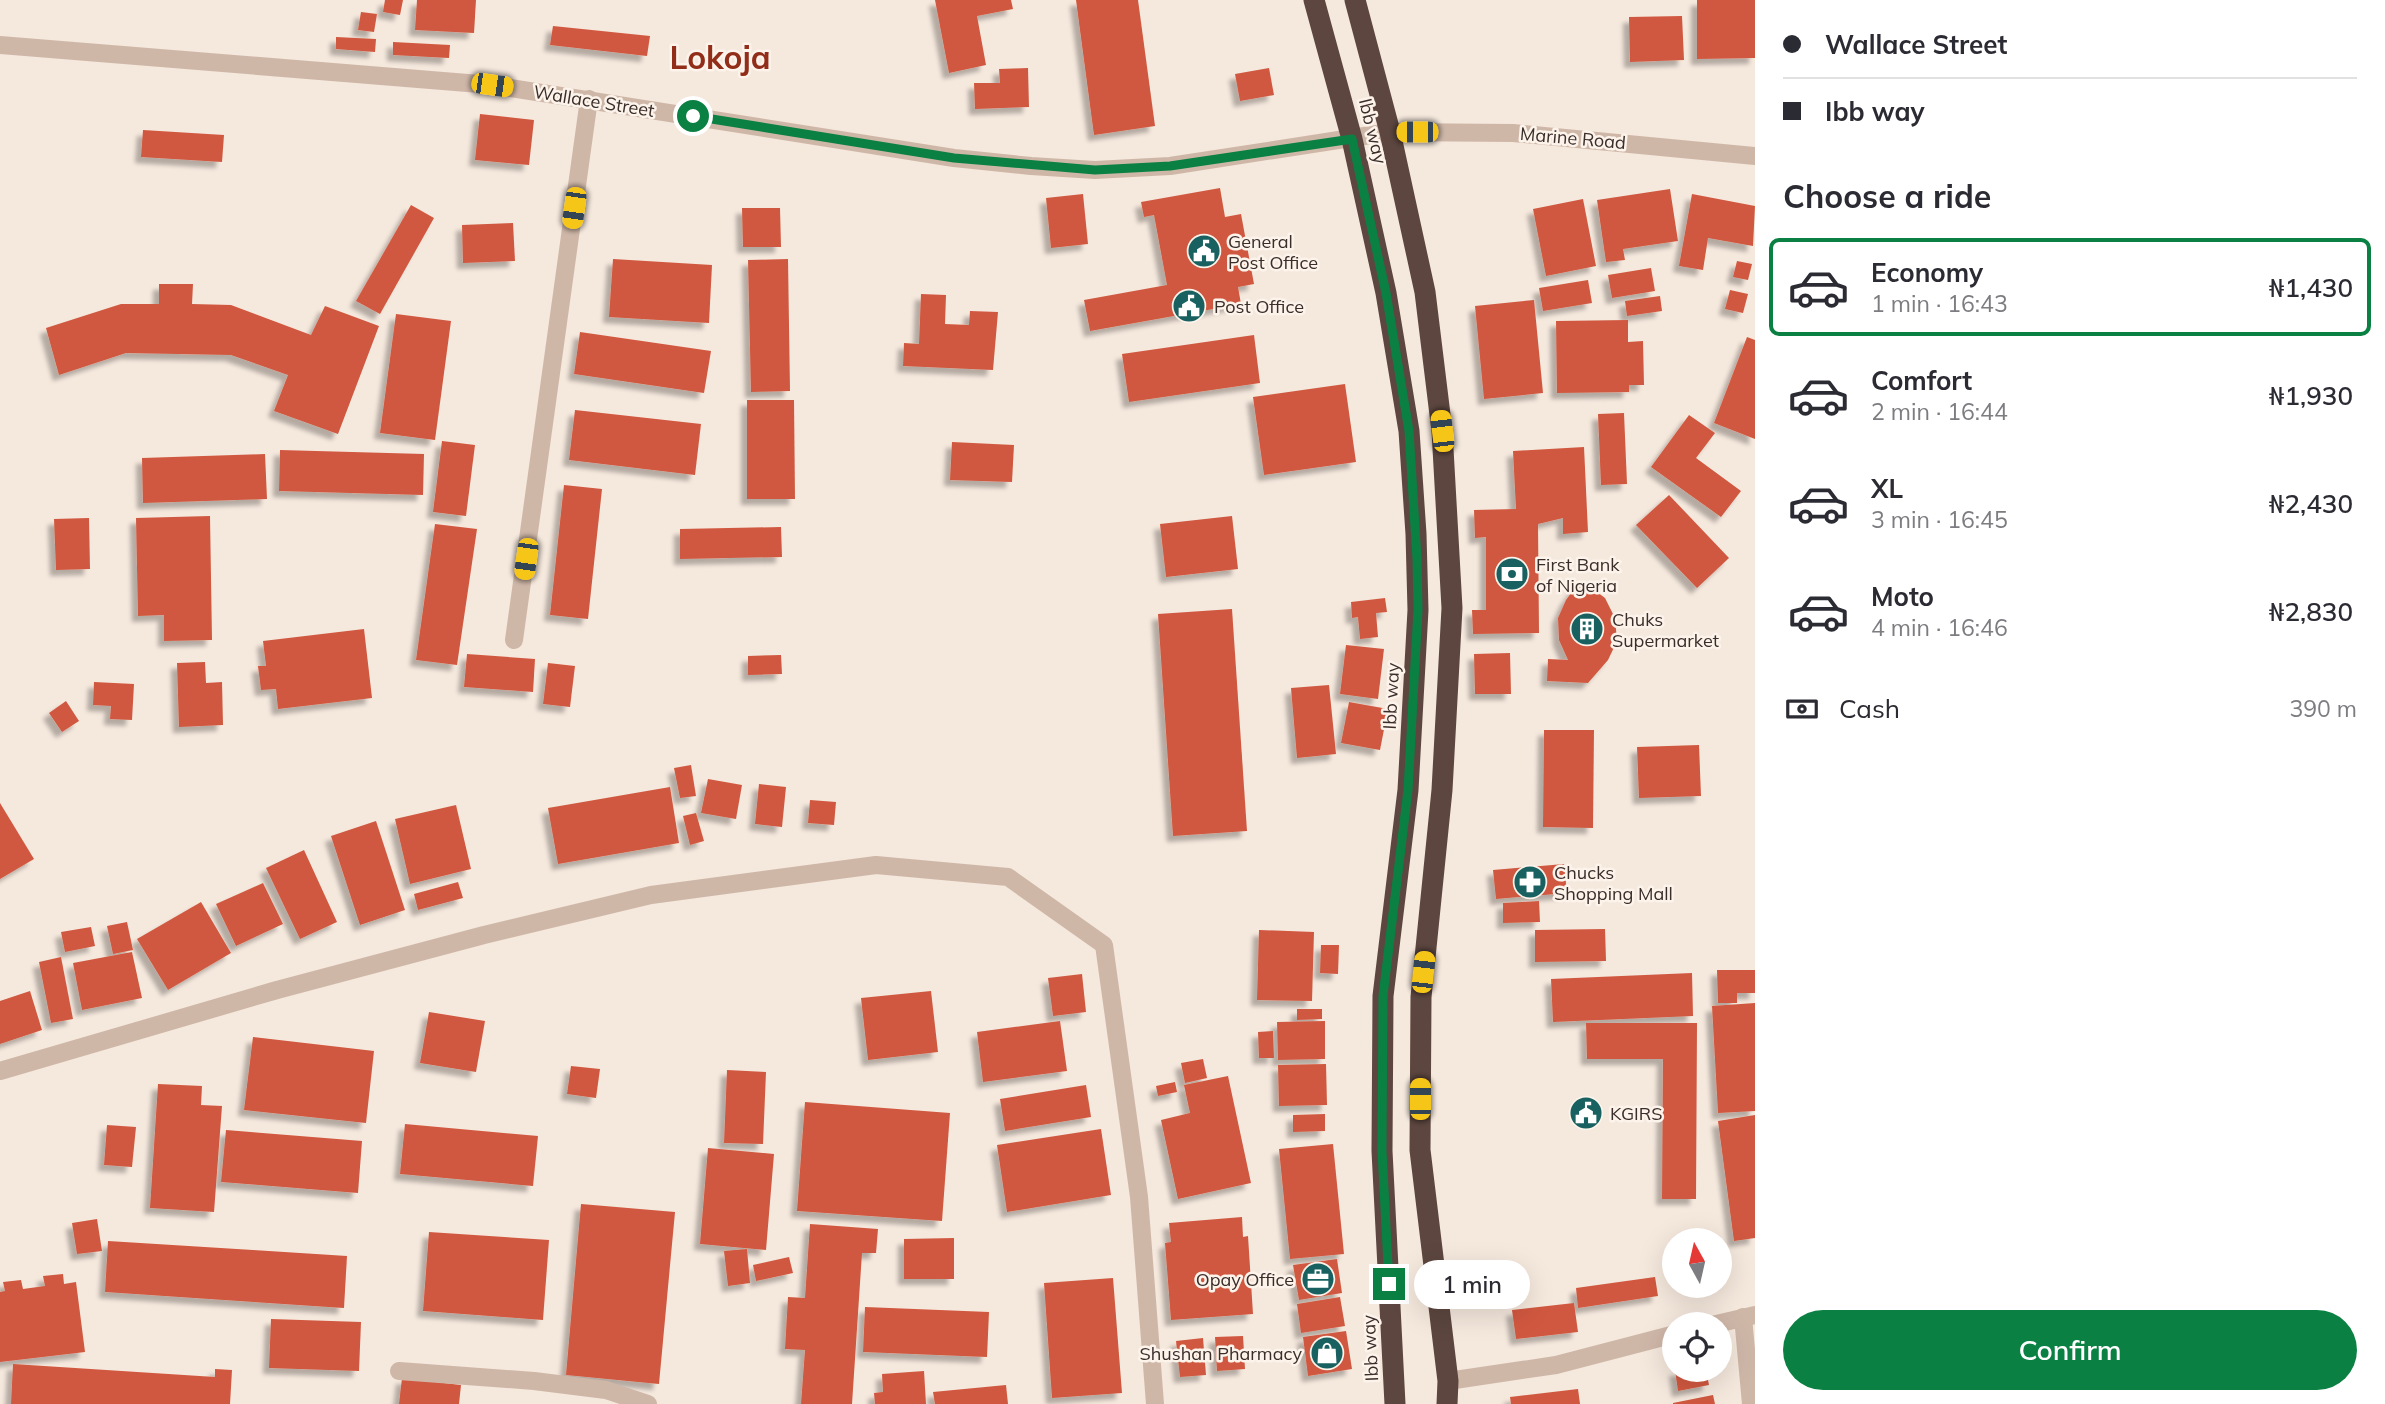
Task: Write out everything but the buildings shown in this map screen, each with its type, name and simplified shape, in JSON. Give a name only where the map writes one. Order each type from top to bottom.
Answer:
[{"type":"highway","name":"Ibb way","points":[[1314,0],[1352,139],[1386,293],[1409,431],[1416,547],[1418,610],[1408,790],[1383,996],[1382,1151],[1395,1404]]},
{"type":"highway","points":[[1355,0],[1390,132],[1425,292],[1442,431],[1452,608],[1442,790],[1421,998],[1420,1150],[1448,1381],[1447,1404]]},
{"type":"street","name":"Wallace Street","points":[[0,45],[492,85],[954,158],[1095,170],[1170,166],[1390,132]]},
{"type":"street","points":[[514,640],[589,99]]},
{"type":"street","name":"Marine Road","points":[[1390,132],[1513,133],[1755,156]]},
{"type":"street","points":[[0,1072],[277,990],[484,935],[651,895],[876,865],[1008,877],[1104,945],[1139,1197],[1155,1404]]},
{"type":"street","points":[[1749,1316],[1751,1404]]},
{"type":"street","points":[[1448,1381],[1556,1365],[1662,1337]]},
{"type":"street","points":[[400,1371],[534,1381],[606,1390],[648,1404]]},
{"type":"place","name":"General Post Office","points":[[1204,251]]},
{"type":"place","name":"Post Office","points":[[1189,306]]},
{"type":"place","name":"First Bank of Nigeria","points":[[1512,574]]},
{"type":"place","name":"Chuks Supermarket","points":[[1587,629]]},
{"type":"place","name":"Chucks Shopping Mall","points":[[1530,882]]},
{"type":"place","name":"KGIRS","points":[[1586,1113]]},
{"type":"place","name":"Opay Office","points":[[1318,1279]]},
{"type":"place","name":"Shushan Pharmacy","points":[[1327,1353]]},
{"type":"district","name":"Lokoja","points":[[720,57]]},
{"type":"route","points":[[693,116],[954,158],[1095,170],[1170,166],[1352,139],[1386,293],[1409,431],[1417,559],[1418,610],[1408,790],[1383,996],[1382,1151],[1389,1284]]}]
